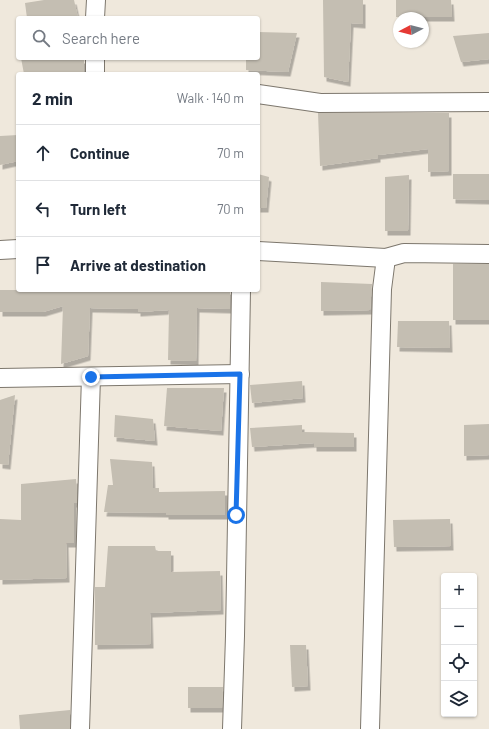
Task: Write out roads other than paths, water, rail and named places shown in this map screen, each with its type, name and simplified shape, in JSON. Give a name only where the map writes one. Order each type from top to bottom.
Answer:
[{"type":"street","points":[[96,0],[96,16]]},
{"type":"street","points":[[95,60],[95,72]]},
{"type":"street","points":[[260,94],[320,103],[489,102]]},
{"type":"street","points":[[0,250],[16,249]]},
{"type":"street","points":[[260,251],[386,258],[404,253],[489,254]]},
{"type":"street","points":[[370,729],[382,289],[386,258]]},
{"type":"street","points":[[232,729],[236,636],[241,292]]},
{"type":"street","points":[[0,378],[240,374]]},
{"type":"street","points":[[80,729],[91,377]]}]
